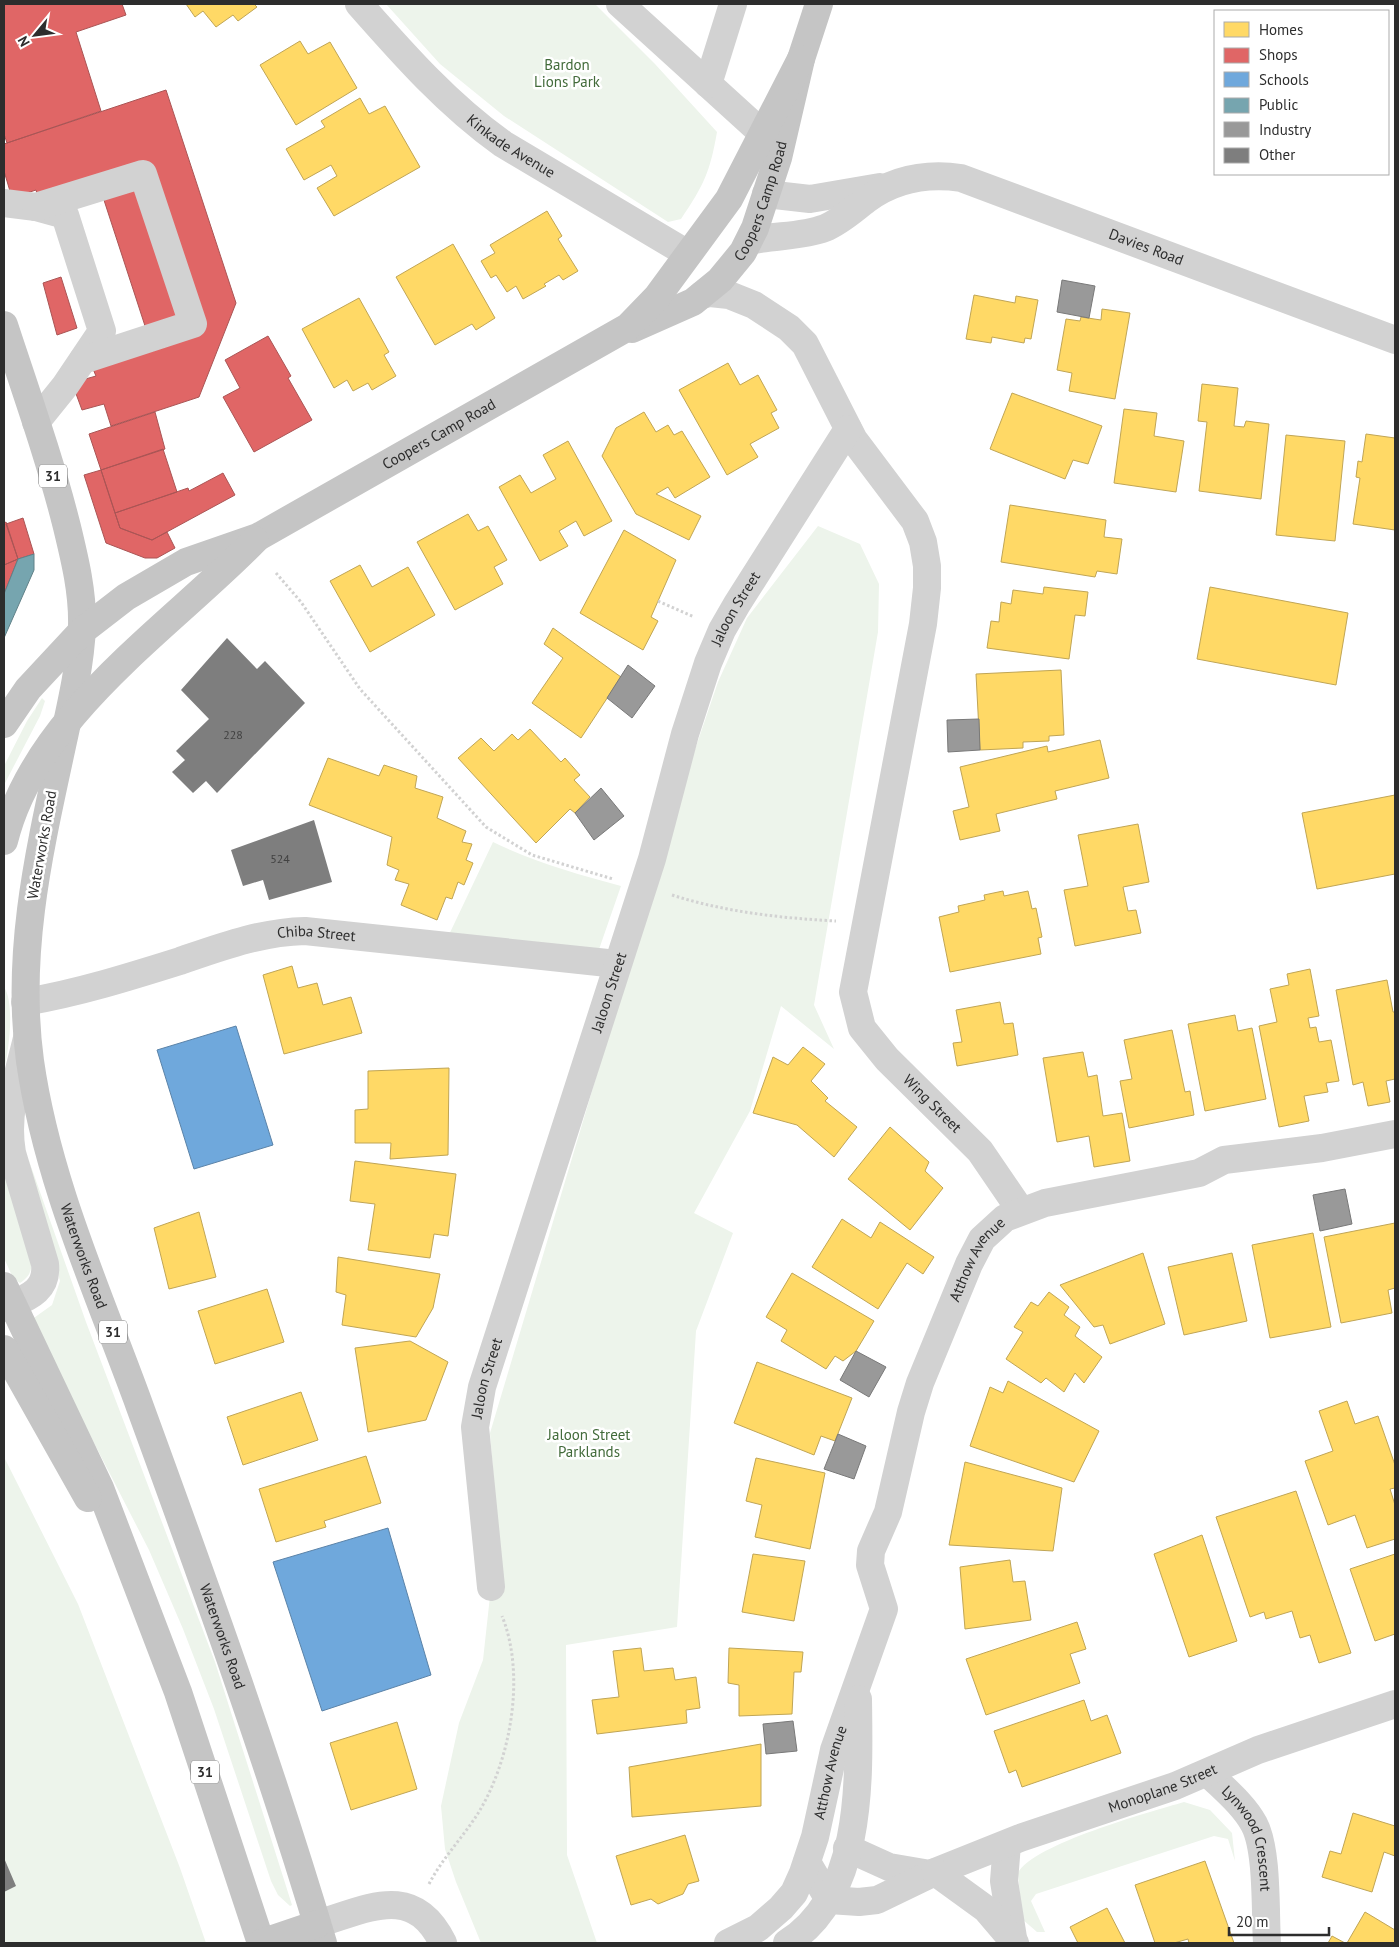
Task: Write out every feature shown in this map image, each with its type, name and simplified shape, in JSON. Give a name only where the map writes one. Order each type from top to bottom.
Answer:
[{"type":"main road","name":"Coopers Camp Road","points":[[82,631],[113,605],[186,562],[258,537],[620,333],[678,310],[708,291],[738,260],[750,241],[778,158],[801,59],[818,4]]},
{"type":"main road","name":"Coopers Camp Road","points":[[620,333],[647,309],[717,216],[739,183],[801,59]]},
{"type":"main road","points":[[750,241],[717,216],[766,194]]},
{"type":"main road","points":[[688,254],[708,291]]},
{"type":"main road","name":"Waterworks Road","points":[[4,325],[59,497],[76,565],[82,610],[82,631],[66,723],[40,849],[27,934],[24,966],[25,1002],[27,1036],[34,1088],[58,1183],[246,1701],[320,1934]]},
{"type":"main road","name":"Coopers Camp Road","points":[[4,842],[20,794],[32,770],[66,723],[122,664],[220,576],[258,537]]},
{"type":"main road","points":[[4,724],[28,689],[82,631]]},
{"type":"main road","points":[[7,1299],[84,1450],[144,1602]]},
{"type":"main road","name":"31","points":[[4,1349],[121,1557],[144,1602],[178,1692],[261,1943]]},
{"type":"main road","points":[[261,1943],[320,1934]]},
{"type":"street","name":"Kinkade Avenue","points":[[359,4],[431,82],[475,124],[503,144],[688,254]]},
{"type":"street","points":[[620,4],[763,134]]},
{"type":"street","points":[[708,84],[733,4]]},
{"type":"street","points":[[36,207],[143,174],[193,324],[82,360]]},
{"type":"street","name":"Davies Road","points":[[766,194],[810,199],[894,184],[914,178],[936,176],[970,180],[1395,340]]},
{"type":"street","name":"Davies Road","points":[[750,241],[808,232],[826,227],[880,191],[894,184]]},
{"type":"street","points":[[4,203],[36,207],[65,216],[102,331],[36,422]]},
{"type":"street","points":[[708,291],[738,298],[789,328],[805,344],[848,429]]},
{"type":"street","name":"Jaloon Street","points":[[491,1588],[475,1427],[482,1387],[643,885],[708,663],[722,630],[848,429]]},
{"type":"street","name":"Wing Street","points":[[848,429],[866,460],[902,501],[915,521],[923,542],[927,575],[923,624],[853,992],[862,1028],[887,1059],[980,1152],[1021,1211]]},
{"type":"street","name":"Chiba Street","points":[[25,1002],[55,997],[128,977],[278,931],[305,931],[617,964]]},
{"type":"street","points":[[7,1299],[37,1292],[44,1282],[45,1269],[12,1154],[10,1138],[13,1100],[27,1036]]},
{"type":"street","name":"Atthow Avenue","points":[[807,1862],[832,1756],[884,1605],[870,1561],[871,1551],[888,1512],[911,1412],[920,1383],[969,1264],[982,1239],[1005,1218],[1045,1203],[1199,1173],[1224,1160],[1322,1148],[1395,1134]]},
{"type":"street","name":"Atthow Avenue","points":[[847,1848],[857,1796],[858,1684]]},
{"type":"street","name":"Monoplane Street","points":[[829,1900],[859,1902],[877,1900],[933,1873],[1006,1844],[1208,1773],[1258,1750],[1395,1704]]},
{"type":"street","name":"Lynwood Crescent","points":[[1208,1773],[1235,1798],[1258,1832],[1262,1851],[1267,1943]]},
{"type":"street","points":[[1006,1844],[1004,1881],[1014,1941]]},
{"type":"street","points":[[807,1862],[847,1848],[889,1867],[933,1873],[986,1909],[1014,1941]]},
{"type":"street","points":[[787,1943],[811,1923],[829,1900],[840,1876],[847,1848]]},
{"type":"street","points":[[807,1862],[829,1900]]},
{"type":"street","points":[[728,1943],[758,1928],[787,1902],[797,1889],[807,1862]]},
{"type":"street","points":[[320,1934],[390,1904],[416,1910],[433,1925],[443,1943]]},
{"type":"path","points":[[276,572],[301,602],[360,689],[486,827],[532,854],[609,879],[643,885],[701,904],[745,913],[841,921]]},
{"type":"path","points":[[658,601],[722,630]]},
{"type":"path","points":[[416,1910],[436,1871],[478,1812],[494,1779],[510,1728],[516,1686],[508,1630],[491,1588]]},
{"type":"green space","name":"Bardon Lions Park","points":[[386,4],[595,4],[655,64],[717,132],[712,158],[705,178],[681,219],[668,222],[504,116],[440,64]]},
{"type":"green space","name":"Jaloon Street Parklands","points":[[818,526],[860,544],[879,584],[878,632],[814,1005],[834,1049],[781,1006],[750,1111],[694,1213],[733,1233],[696,1331],[677,1627],[566,1645],[567,1855],[597,1943],[481,1943],[456,1882],[445,1849],[441,1806],[459,1723],[483,1660],[491,1587],[502,1583],[490,1433],[686,776],[718,682],[747,618]]},
{"type":"green space","points":[[42,698],[45,701],[40,716],[4,785],[4,766],[27,721]]},
{"type":"green space","points":[[493,842],[540,862],[621,886],[596,958],[446,941]]},
{"type":"green space","points":[[4,987],[10,1015],[8,1051],[4,1069]]},
{"type":"green space","points":[[28,1158],[86,1322],[215,1662],[292,1905],[290,1906],[278,1895],[271,1881],[214,1709],[183,1629],[149,1550],[31,1320],[52,1305],[60,1281]]},
{"type":"green space","points":[[4,1164],[22,1216],[31,1258],[30,1273],[20,1283],[13,1278],[4,1258]]},
{"type":"green space","points":[[4,1457],[78,1604],[180,1868],[206,1943],[4,1943]]},
{"type":"green space","points":[[1184,1802],[1210,1810],[1232,1833],[1235,1861],[1228,1839],[1214,1836],[1036,1894],[1031,1901],[1045,1932],[1037,1932],[1022,1919],[1018,1873],[1028,1862],[1045,1851],[1094,1830]]},
{"type":"building: Homes","points":[[186,4],[254,4],[257,7],[238,21],[233,15],[216,27],[203,11],[195,17]]},
{"type":"building: Homes","points":[[300,41],[308,54],[330,42],[357,88],[296,125],[260,65]]},
{"type":"building: Homes","points":[[360,98],[369,114],[385,106],[420,167],[334,216],[317,188],[337,176],[331,165],[304,180],[286,149],[325,127],[321,121]]},
{"type":"building: Homes","points":[[547,211],[562,236],[558,239],[578,271],[563,280],[559,275],[544,284],[546,286],[523,299],[516,286],[507,292],[496,275],[491,278],[481,261],[495,253],[490,245]]},
{"type":"building: Homes","points":[[453,244],[495,318],[476,330],[472,324],[435,345],[396,277]]},
{"type":"building: Homes","points":[[974,295],[1015,303],[1016,296],[1038,300],[1031,339],[1025,338],[1024,343],[992,337],[991,343],[966,339]]},
{"type":"building: Homes","points":[[359,298],[389,352],[384,355],[396,376],[372,390],[368,383],[353,391],[347,380],[334,388],[302,329]]},
{"type":"building: Homes","points":[[1102,309],[1130,313],[1115,399],[1069,391],[1072,373],[1057,370],[1066,319],[1080,321],[1081,317],[1101,320]]},
{"type":"building: Homes","points":[[728,363],[740,385],[758,375],[777,410],[771,413],[779,428],[750,444],[758,457],[727,475],[679,390]]},
{"type":"building: Homes","points":[[1202,384],[1238,388],[1234,426],[1244,427],[1246,421],[1269,424],[1261,499],[1199,491],[1207,422],[1198,421]]},
{"type":"building: Homes","points":[[1012,393],[1102,426],[1088,464],[1073,460],[1065,479],[990,449]]},
{"type":"building: Homes","points":[[1124,409],[1157,413],[1154,436],[1184,441],[1176,492],[1114,483]]},
{"type":"building: Homes","points":[[644,412],[656,432],[668,425],[674,435],[682,431],[710,477],[675,498],[668,487],[656,494],[701,516],[689,540],[636,514],[602,456],[616,428]]},
{"type":"building: Homes","points":[[1366,434],[1395,438],[1395,530],[1353,524],[1360,478],[1356,477],[1358,461],[1362,462]]},
{"type":"building: Homes","points":[[1286,435],[1345,441],[1335,541],[1276,535]]},
{"type":"building: Homes","points":[[568,441],[612,521],[584,536],[576,521],[559,531],[568,546],[540,561],[499,487],[520,475],[531,493],[556,479],[543,455]]},
{"type":"building: Homes","points":[[1010,505],[1106,520],[1104,537],[1122,539],[1117,574],[1097,571],[1095,577],[1001,562]]},
{"type":"building: Homes","points":[[468,514],[478,531],[488,526],[507,560],[494,567],[503,584],[455,610],[417,542]]},
{"type":"building: Homes","points":[[624,530],[676,560],[651,617],[658,621],[643,650],[580,613]]},
{"type":"building: Homes","points":[[360,565],[372,587],[408,567],[435,615],[370,652],[330,581]]},
{"type":"building: Homes","points":[[1044,587],[1088,592],[1085,616],[1075,615],[1069,659],[987,648],[991,621],[999,622],[1001,602],[1011,604],[1013,590],[1043,594]]},
{"type":"building: Homes","points":[[1210,587],[1348,613],[1336,685],[1197,659]]},
{"type":"building: Homes","points":[[553,628],[621,677],[581,738],[532,703],[563,658],[544,644]]},
{"type":"building: Homes","points":[[1061,670],[1064,735],[1049,736],[1049,741],[1023,742],[1023,748],[980,750],[976,674]]},
{"type":"building: Homes","points":[[530,729],[561,762],[565,758],[580,775],[574,780],[590,797],[575,813],[570,809],[536,843],[458,758],[481,738],[494,751],[512,734],[518,740]]},
{"type":"building: Homes","points":[[1100,740],[1109,778],[1055,791],[1057,799],[996,814],[1000,831],[960,840],[953,811],[969,807],[960,767],[1047,746],[1048,752]]},
{"type":"building: Homes","points":[[328,758],[379,776],[384,765],[417,776],[415,788],[443,797],[437,818],[466,831],[462,842],[472,844],[466,860],[473,863],[464,885],[458,882],[452,899],[446,897],[437,920],[401,905],[409,884],[395,880],[399,870],[387,865],[392,837],[309,805]]},
{"type":"building: Homes","points":[[1395,795],[1395,874],[1317,889],[1302,813]]},
{"type":"building: Homes","points":[[1138,824],[1149,882],[1123,887],[1128,911],[1136,910],[1141,933],[1075,946],[1064,890],[1088,886],[1078,835]]},
{"type":"building: Homes","points":[[1003,891],[1004,896],[1028,891],[1032,909],[1036,908],[1042,937],[1038,938],[1041,954],[950,972],[939,917],[959,912],[958,906],[985,900],[984,895]]},
{"type":"building: Homes","points":[[292,966],[298,988],[317,983],[323,1005],[351,997],[362,1033],[284,1054],[263,975]]},
{"type":"building: Homes","points":[[1310,969],[1319,1016],[1308,1018],[1310,1028],[1316,1027],[1319,1042],[1331,1040],[1339,1081],[1326,1083],[1328,1092],[1304,1096],[1309,1121],[1279,1127],[1259,1026],[1277,1022],[1270,989],[1289,985],[1287,974]]},
{"type":"building: Homes","points":[[1387,980],[1393,1012],[1395,1012],[1395,1079],[1386,1081],[1390,1102],[1368,1106],[1363,1082],[1353,1085],[1336,990]]},
{"type":"building: Homes","points":[[1000,1002],[1004,1024],[1013,1023],[1018,1055],[957,1066],[953,1043],[962,1042],[956,1010]]},
{"type":"building: Homes","points":[[1235,1015],[1238,1031],[1252,1028],[1266,1099],[1205,1111],[1188,1024]]},
{"type":"building: Homes","points":[[1172,1030],[1185,1092],[1190,1091],[1194,1115],[1129,1128],[1120,1081],[1132,1079],[1124,1040]]},
{"type":"building: Homes","points":[[803,1047],[825,1064],[811,1081],[828,1098],[825,1101],[857,1127],[834,1157],[797,1125],[753,1113],[773,1057],[788,1065]]},
{"type":"building: Homes","points":[[1083,1052],[1088,1077],[1097,1075],[1103,1116],[1122,1113],[1130,1161],[1094,1167],[1089,1136],[1057,1142],[1043,1058]]},
{"type":"building: Homes","points":[[449,1068],[448,1155],[390,1159],[391,1143],[355,1143],[355,1110],[368,1109],[368,1071]]},
{"type":"building: Homes","points":[[890,1127],[929,1162],[925,1171],[943,1188],[910,1230],[848,1179]]},
{"type":"building: Homes","points":[[355,1161],[456,1174],[448,1236],[434,1234],[430,1258],[368,1250],[375,1204],[350,1201]]},
{"type":"building: Homes","points":[[199,1212],[216,1277],[169,1289],[154,1228]]},
{"type":"building: Homes","points":[[842,1219],[871,1238],[880,1222],[934,1257],[923,1274],[907,1263],[878,1309],[812,1267]]},
{"type":"building: Homes","points":[[1395,1223],[1395,1288],[1388,1290],[1392,1313],[1341,1323],[1324,1237]]},
{"type":"building: Homes","points":[[1313,1233],[1331,1327],[1270,1338],[1252,1245]]},
{"type":"building: Homes","points":[[1143,1253],[1165,1324],[1110,1344],[1103,1325],[1094,1327],[1060,1285]]},
{"type":"building: Homes","points":[[1232,1253],[1247,1321],[1184,1335],[1168,1267]]},
{"type":"building: Homes","points":[[338,1257],[440,1274],[433,1308],[416,1337],[342,1325],[346,1295],[336,1292]]},
{"type":"building: Homes","points":[[792,1273],[874,1321],[856,1351],[843,1361],[835,1356],[826,1369],[781,1341],[787,1330],[766,1317]]},
{"type":"building: Homes","points":[[267,1289],[284,1342],[215,1364],[198,1311]]},
{"type":"building: Homes","points":[[1049,1292],[1069,1307],[1064,1315],[1080,1327],[1075,1336],[1102,1357],[1084,1383],[1075,1373],[1064,1392],[1046,1378],[1041,1383],[1006,1359],[1023,1332],[1014,1327],[1031,1302],[1038,1306]]},
{"type":"building: Homes","points":[[410,1341],[448,1362],[426,1420],[368,1432],[355,1348]]},
{"type":"building: Homes","points":[[757,1362],[852,1398],[835,1441],[821,1436],[814,1455],[734,1423]]},
{"type":"building: Homes","points":[[1008,1381],[1099,1431],[1074,1482],[970,1446],[990,1387],[1003,1393]]},
{"type":"building: Homes","points":[[301,1392],[318,1440],[243,1465],[227,1417]]},
{"type":"building: Homes","points":[[1347,1401],[1355,1424],[1378,1416],[1395,1465],[1395,1488],[1390,1489],[1395,1505],[1395,1539],[1367,1548],[1355,1515],[1328,1525],[1305,1461],[1333,1451],[1319,1411]]},
{"type":"building: Homes","points":[[366,1456],[381,1503],[324,1521],[326,1527],[276,1542],[259,1489]]},
{"type":"building: Homes","points":[[756,1458],[825,1473],[810,1549],[755,1537],[762,1505],[746,1501]]},
{"type":"building: Homes","points":[[965,1462],[1062,1488],[1053,1551],[949,1545]]},
{"type":"building: Homes","points":[[1296,1491],[1351,1653],[1319,1663],[1310,1635],[1300,1638],[1292,1611],[1266,1619],[1264,1612],[1250,1617],[1216,1517]]},
{"type":"building: Homes","points":[[1202,1535],[1237,1641],[1189,1657],[1154,1554]]},
{"type":"building: Homes","points":[[753,1554],[805,1561],[794,1621],[742,1612]]},
{"type":"building: Homes","points":[[1395,1554],[1395,1634],[1375,1641],[1350,1569]]},
{"type":"building: Homes","points":[[1010,1560],[1013,1582],[1025,1581],[1031,1620],[965,1629],[960,1567]]},
{"type":"building: Homes","points":[[1077,1622],[1086,1649],[1070,1654],[1080,1683],[986,1715],[966,1659]]},
{"type":"building: Homes","points":[[641,1648],[644,1671],[673,1668],[675,1680],[696,1677],[700,1708],[686,1710],[687,1723],[597,1734],[592,1700],[619,1697],[613,1651]]},
{"type":"building: Homes","points":[[729,1648],[803,1652],[801,1672],[794,1672],[792,1714],[739,1716],[739,1685],[728,1683]]},
{"type":"building: Homes","points":[[1084,1700],[1091,1721],[1107,1715],[1121,1753],[1022,1787],[1016,1770],[1009,1773],[994,1731]]},
{"type":"building: Homes","points":[[397,1722],[417,1789],[351,1810],[330,1743]]},
{"type":"building: Homes","points":[[761,1744],[761,1806],[632,1817],[629,1767]]},
{"type":"building: Homes","points":[[1353,1813],[1395,1826],[1395,1856],[1384,1852],[1372,1892],[1322,1877],[1330,1851],[1341,1854]]},
{"type":"building: Homes","points":[[685,1835],[699,1881],[688,1884],[683,1894],[658,1904],[651,1899],[631,1905],[616,1856]]},
{"type":"building: Homes","points":[[1205,1861],[1234,1943],[1189,1943],[1188,1939],[1174,1943],[1155,1943],[1135,1885]]},
{"type":"building: Homes","points":[[1107,1908],[1125,1943],[1078,1943],[1070,1927]]},
{"type":"building: Homes","points":[[1365,1912],[1395,1930],[1395,1943],[1347,1943]]},
{"type":"building: Homes","points":[[1332,1936],[1345,1943],[1328,1943]]},
{"type":"building: Shops","points":[[4,4],[122,4],[126,15],[76,32],[101,111],[7,143],[4,134]]},
{"type":"building: Shops","points":[[166,90],[236,303],[199,397],[111,426],[104,404],[82,410],[75,391],[82,380],[96,376],[93,369],[147,332],[102,194],[38,197],[36,190],[12,198],[4,171],[4,144]]},
{"type":"building: Shops","points":[[61,277],[77,328],[57,335],[43,283]]},
{"type":"building: Shops","points":[[268,336],[291,376],[288,378],[312,420],[254,452],[223,397],[240,388],[225,360]]},
{"type":"building: Shops","points":[[155,412],[165,449],[101,470],[89,434]]},
{"type":"building: Shops","points":[[163,449],[177,492],[115,513],[101,470]]},
{"type":"building: Shops","points":[[101,470],[120,528],[152,540],[167,532],[175,548],[157,558],[145,558],[106,543],[84,475]]},
{"type":"building: Shops","points":[[223,473],[235,495],[152,540],[120,528],[115,513],[188,488],[189,491]]},
{"type":"building: Shops","points":[[23,518],[34,554],[18,559],[6,524]]},
{"type":"building: Shops","points":[[6,522],[18,559],[4,565],[4,523]]},
{"type":"building: Shops","points":[[18,559],[4,594],[4,565]]},
{"type":"building: Schools","points":[[236,1026],[273,1145],[194,1169],[157,1050]]},
{"type":"building: Schools","points":[[388,1528],[431,1675],[322,1711],[273,1562]]},
{"type":"building: Public","points":[[34,554],[34,570],[4,638],[4,594],[18,559]]},
{"type":"building: Industry","points":[[1062,280],[1095,286],[1089,318],[1057,312]]},
{"type":"building: Industry","points":[[628,665],[655,686],[632,718],[607,698]]},
{"type":"building: Industry","points":[[979,719],[980,750],[948,752],[947,720]]},
{"type":"building: Industry","points":[[601,788],[624,816],[594,840],[575,813]]},
{"type":"building: Industry","points":[[1345,1189],[1352,1224],[1320,1231],[1313,1195]]},
{"type":"building: Industry","points":[[856,1351],[886,1367],[869,1397],[840,1380]]},
{"type":"building: Industry","points":[[838,1434],[866,1446],[854,1479],[824,1469]]},
{"type":"building: Industry","points":[[793,1721],[797,1751],[766,1754],[763,1724]]},
{"type":"building: Other","points":[[227,638],[257,669],[265,661],[305,703],[217,793],[206,781],[193,793],[172,772],[185,760],[176,751],[209,719],[181,690]]},
{"type":"building: Other","points":[[314,820],[332,882],[269,900],[263,880],[243,886],[231,850]]},
{"type":"building: Other","points":[[4,1858],[16,1886],[4,1892]]}]
